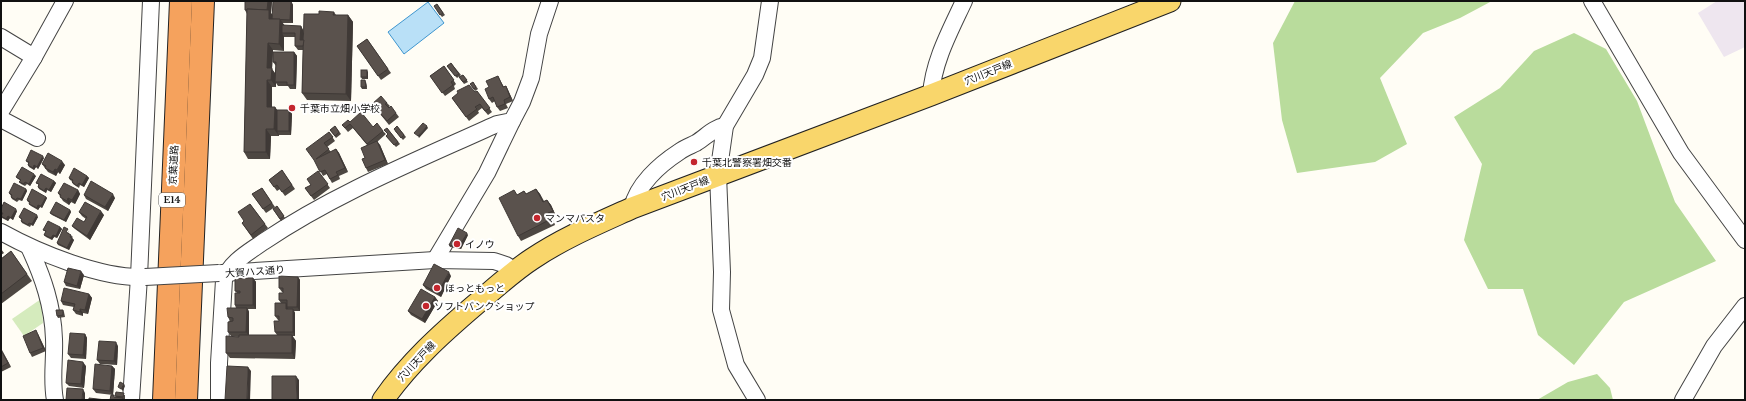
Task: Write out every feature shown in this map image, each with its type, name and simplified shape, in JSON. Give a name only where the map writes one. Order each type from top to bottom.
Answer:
[{"type":"highway","name":"京葉道路","points":[[164,400],[181,1]]},
{"type":"highway","name":"E14","points":[[186,400],[203,1]]},
{"type":"main road","name":"穴川天戸線","points":[[383,400],[417,357],[431,344],[516,271],[533,258],[553,247],[632,208],[931,95],[1170,1]]},
{"type":"street","points":[[1,111],[34,57],[65,1]]},
{"type":"street","points":[[131,400],[142,277],[151,1]]},
{"type":"street","points":[[435,260],[487,173],[522,102],[531,78],[539,34],[550,1]]},
{"type":"street","points":[[757,400],[736,365],[721,310],[722,272],[718,176],[725,126],[755,75],[762,58],[770,1]]},
{"type":"street","points":[[931,95],[932,81],[944,42],[964,1]]},
{"type":"street","points":[[1592,1],[1681,153],[1745,240]]},
{"type":"street","points":[[1,37],[34,57]]},
{"type":"street","points":[[1,119],[37,138]]},
{"type":"street","points":[[219,400],[219,363],[224,287],[223,273],[242,257],[284,228],[343,194],[497,124],[512,121]]},
{"type":"street","points":[[632,208],[634,198],[650,176],[679,152],[696,143],[718,127],[725,126]]},
{"type":"street","name":"大賀ハス通り","points":[[1,232],[30,247],[96,270],[119,276],[142,277],[223,273],[435,260],[494,261],[506,265],[516,271]]},
{"type":"street","points":[[30,247],[48,293],[51,310],[54,339],[53,383],[55,400]]},
{"type":"street","points":[[1683,400],[1714,346],[1745,306]]},
{"type":"shaded area","points":[[1717,1],[1745,1],[1745,47],[1724,57],[1698,13]]},
{"type":"green space","points":[[1295,1],[1492,1],[1460,18],[1423,33],[1380,78],[1407,144],[1375,162],[1297,173],[1282,120],[1273,43]]},
{"type":"green space","points":[[1574,33],[1606,49],[1637,101],[1675,202],[1716,261],[1624,302],[1574,365],[1538,335],[1523,289],[1488,289],[1464,240],[1482,164],[1454,117],[1500,88],[1534,51]]},
{"type":"green space","points":[[41,299],[43,323],[24,336],[12,319]]},
{"type":"green space","points":[[1597,374],[1610,388],[1613,400],[1537,400],[1568,382]]},
{"type":"water","points":[[428,2],[444,23],[404,54],[388,32]]},
{"type":"building","points":[[245,1],[268,1],[267,10],[245,10]]},
{"type":"building","points":[[273,1],[291,1],[290,20],[272,19]]},
{"type":"building","points":[[437,4],[443,13],[440,15],[434,6]]},
{"type":"building","points":[[247,9],[269,10],[269,19],[280,19],[279,44],[268,43],[267,68],[272,68],[271,80],[267,80],[267,107],[275,107],[274,129],[266,129],[266,152],[244,152]]},
{"type":"building","points":[[319,11],[334,12],[333,15],[348,15],[346,94],[302,93],[304,14],[319,14]]},
{"type":"building","points":[[282,25],[301,26],[300,40],[304,40],[303,46],[295,46],[295,33],[282,33]]},
{"type":"building","points":[[367,39],[388,69],[378,76],[357,46]]},
{"type":"building","points":[[273,52],[294,52],[294,85],[287,85],[287,82],[275,82],[276,62],[273,62]]},
{"type":"building","points":[[451,63],[459,74],[455,76],[447,66]]},
{"type":"building","points":[[444,66],[454,80],[451,82],[453,85],[442,93],[430,76]]},
{"type":"building","points":[[361,70],[367,70],[367,77],[361,77]]},
{"type":"building","points":[[463,75],[467,80],[463,82],[459,77]]},
{"type":"building","points":[[498,76],[503,87],[506,86],[510,97],[504,100],[505,104],[497,107],[493,97],[489,99],[485,89],[489,87],[486,81]]},
{"type":"building","points":[[361,80],[365,80],[366,87],[361,87]]},
{"type":"building","points":[[473,82],[476,87],[474,89],[470,84]]},
{"type":"building","points":[[469,85],[475,92],[477,91],[490,108],[485,111],[480,104],[475,107],[477,109],[466,117],[452,98],[458,93],[457,91]]},
{"type":"building","points":[[381,96],[387,103],[385,104],[389,108],[391,106],[396,113],[387,121],[372,104]]},
{"type":"building","points":[[277,110],[289,110],[289,131],[277,131]]},
{"type":"building","points":[[361,112],[373,127],[377,123],[383,131],[367,144],[350,124],[345,128],[342,125],[348,120],[350,122]]},
{"type":"building","points":[[423,123],[427,126],[418,136],[414,133]]},
{"type":"building","points":[[335,126],[339,132],[335,136],[330,130]]},
{"type":"building","points":[[397,126],[404,135],[401,138],[394,129]]},
{"type":"building","points":[[387,128],[398,142],[394,145],[386,136],[388,134],[384,130]]},
{"type":"building","points":[[329,132],[333,137],[324,143],[329,149],[316,159],[336,149],[345,168],[336,172],[338,175],[330,179],[325,170],[320,172],[306,149]]},
{"type":"building","points":[[377,141],[385,160],[366,168],[362,159],[365,158],[361,148]]},
{"type":"building","points":[[31,150],[43,156],[37,167],[34,165],[33,168],[28,165],[29,162],[26,161]]},
{"type":"building","points":[[48,153],[62,161],[57,170],[55,169],[53,172],[45,168],[46,166],[42,164]]},
{"type":"building","points":[[22,167],[34,174],[29,184],[19,182],[21,180],[16,177]]},
{"type":"building","points":[[74,168],[87,176],[82,185],[79,183],[77,186],[72,182],[73,180],[69,178]]},
{"type":"building","points":[[282,170],[292,185],[282,192],[277,185],[274,187],[269,180]]},
{"type":"building","points":[[318,171],[328,184],[311,196],[305,188],[311,185],[307,179]]},
{"type":"building","points":[[41,174],[54,181],[49,190],[46,188],[44,191],[38,187],[39,184],[36,183]]},
{"type":"building","points":[[91,181],[113,194],[105,207],[84,195]]},
{"type":"building","points":[[14,183],[26,189],[21,199],[17,198],[16,200],[11,197],[12,195],[9,193]]},
{"type":"building","points":[[64,183],[78,190],[72,200],[68,198],[67,201],[60,197],[61,195],[58,193]]},
{"type":"building","points":[[262,188],[272,203],[263,209],[252,194]]},
{"type":"building","points":[[32,189],[46,197],[41,206],[38,205],[37,208],[29,204],[30,202],[27,200]]},
{"type":"building","points":[[536,189],[543,202],[547,200],[553,211],[548,213],[551,219],[518,236],[499,198],[514,190],[517,195],[524,191],[526,194]]},
{"type":"building","points":[[4,202],[16,209],[11,218],[8,216],[6,219],[1,216],[3,213],[1,213],[1,209]]},
{"type":"building","points":[[56,202],[70,210],[64,220],[50,213]]},
{"type":"building","points":[[85,202],[101,211],[87,236],[72,226],[77,218],[84,222],[87,217],[79,212]]},
{"type":"building","points":[[250,204],[265,224],[251,235],[242,223],[244,221],[238,212]]},
{"type":"building","points":[[277,206],[284,216],[280,219],[273,209]]},
{"type":"building","points":[[24,208],[37,215],[32,224],[29,223],[28,225],[21,221],[22,219],[19,217]]},
{"type":"building","points":[[48,221],[60,227],[56,236],[53,235],[51,238],[44,235],[46,231],[43,230]]},
{"type":"building","points":[[64,227],[68,229],[66,232],[71,235],[70,237],[72,238],[67,248],[57,243]]},
{"type":"building","points":[[458,228],[467,233],[459,247],[449,245]]},
{"type":"building","points":[[11,251],[27,274],[1,294],[1,259]]},
{"type":"building","points":[[434,264],[449,272],[438,293],[423,285]]},
{"type":"building","points":[[68,268],[81,271],[77,286],[64,282]]},
{"type":"building","points":[[279,276],[298,277],[297,307],[287,307],[287,300],[279,300],[279,293],[283,293],[283,288],[279,288]]},
{"type":"building","points":[[235,278],[253,278],[253,305],[235,305],[235,293],[240,293],[240,291],[235,291]]},
{"type":"building","points":[[64,288],[89,294],[85,310],[80,309],[80,312],[73,310],[75,304],[61,301]]},
{"type":"building","points":[[421,289],[435,297],[422,319],[408,311]]},
{"type":"building","points":[[275,303],[286,303],[286,309],[293,309],[293,332],[275,332],[274,321],[279,321],[279,316],[275,316]]},
{"type":"building","points":[[227,308],[247,308],[246,332],[228,332],[228,322],[233,321],[233,318],[228,317]]},
{"type":"building","points":[[56,310],[63,310],[63,315],[57,316]]},
{"type":"building","points":[[36,330],[43,348],[30,353],[23,336]]},
{"type":"building","points":[[70,333],[85,334],[83,355],[68,354]]},
{"type":"building","points":[[239,335],[292,335],[292,353],[226,353],[226,336],[239,337]]},
{"type":"building","points":[[99,341],[116,342],[114,361],[97,360]]},
{"type":"building","points":[[1,350],[8,363],[1,367]]},
{"type":"building","points":[[68,360],[83,362],[81,384],[66,383]]},
{"type":"building","points":[[95,364],[112,366],[110,391],[93,389]]},
{"type":"building","points":[[227,366],[248,367],[247,400],[225,400]]},
{"type":"building","points":[[272,376],[296,376],[297,400],[272,400]]},
{"type":"building","points":[[120,382],[124,384],[121,389],[118,387]]},
{"type":"building","points":[[67,388],[83,389],[82,400],[66,400]]},
{"type":"building","points":[[116,392],[124,393],[123,397],[115,396]]},
{"type":"building","points":[[111,395],[114,395],[114,397],[123,398],[123,400],[110,400]]},
{"type":"building","points":[[89,398],[106,400],[89,400]]},
{"type":"place","name":"千葉市立畑小学校","points":[[292,108]]},
{"type":"place","name":"千葉北警察署畑交番","points":[[694,162]]},
{"type":"place","name":"マンマパスタ","points":[[537,218]]},
{"type":"place","name":"イノウ","points":[[457,244]]},
{"type":"place","name":"ほっともっと","points":[[437,288]]},
{"type":"place","name":"ソフトバンクショップ","points":[[426,306]]}]
